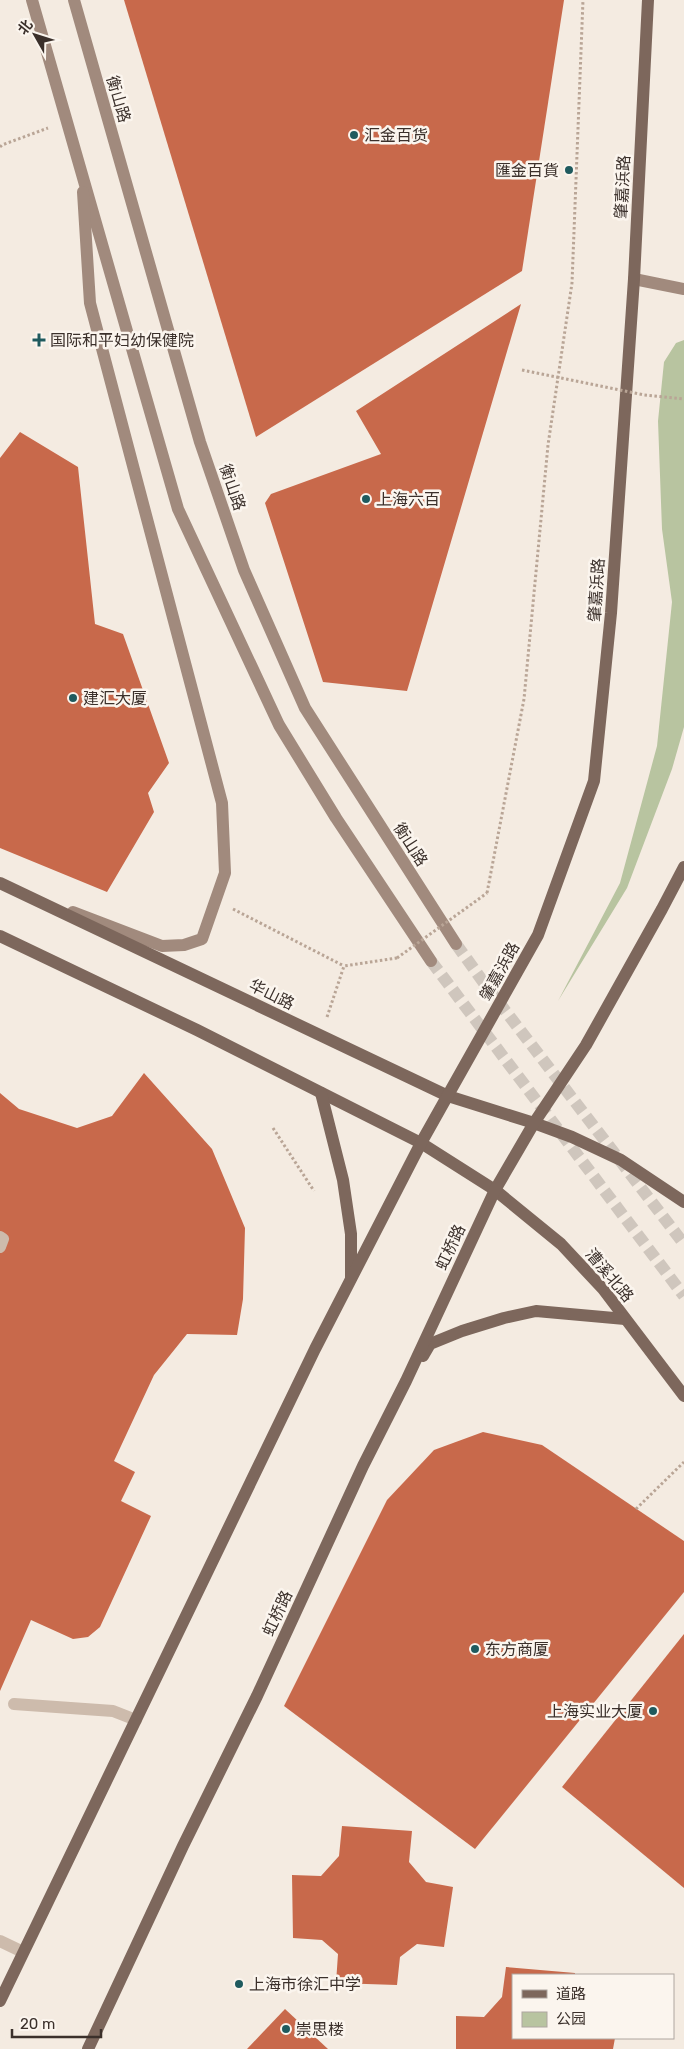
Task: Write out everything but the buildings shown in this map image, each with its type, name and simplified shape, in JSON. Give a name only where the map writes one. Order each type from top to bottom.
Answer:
[{"type":"main road","points":[[32,0],[81,165],[178,509],[279,725],[336,818],[430,960]]},
{"type":"main road","name":"衡山路","points":[[74,0],[200,442],[244,570],[305,708],[456,944]]},
{"type":"main road","name":"肇嘉浜路","points":[[421,1143],[538,935],[594,781],[610,613],[634,279],[648,0]]},
{"type":"main road","points":[[29,895],[162,946],[184,945],[202,940],[225,873],[222,803],[90,303],[81,165]]},
{"type":"main road","points":[[634,279],[684,289]]},
{"type":"main road","points":[[0,936],[197,1030],[421,1143],[495,1190],[534,1123],[586,1045],[684,867]]},
{"type":"main road","name":"华山路","points":[[0,883],[29,895],[448,1096],[534,1123]]},
{"type":"main road","points":[[321,1093],[343,1180],[351,1234],[351,1280]]},
{"type":"main road","points":[[534,1123],[572,1137],[621,1160],[684,1202]]},
{"type":"main road","points":[[0,2001],[311,1358],[421,1143]]},
{"type":"main road","name":"漕溪北路","points":[[495,1190],[561,1244],[603,1289],[684,1396]]},
{"type":"main road","name":"虹桥路","points":[[88,2049],[183,1846],[257,1696],[363,1466],[406,1381],[495,1190]]},
{"type":"main road","points":[[406,1381],[430,1344],[462,1331],[504,1318],[536,1311],[625,1319]]},
{"type":"street","points":[[0,1237],[4,1239],[0,1247]]},
{"type":"street","points":[[14,1704],[113,1711],[136,1720]]},
{"type":"street","points":[[0,1941],[23,1952]]},
{"type":"path","points":[[216,900],[344,966],[397,958],[487,893],[524,699],[548,446],[572,283],[583,0]]},
{"type":"path","points":[[0,147],[56,125]]},
{"type":"path","points":[[522,370],[559,379],[684,399]]},
{"type":"path","points":[[548,446],[559,379]]},
{"type":"path","points":[[320,1036],[344,966]]},
{"type":"path","points":[[274,1128],[314,1191]]},
{"type":"path","points":[[636,1509],[684,1462]]},
{"type":"green space","points":[[684,340],[684,727],[672,769],[627,888],[558,1001],[620,883],[657,746],[672,602],[662,529],[658,421],[664,362],[676,343]]},
{"type":"tunnel","points":[[456,944],[684,1244]]},
{"type":"tunnel","points":[[431,961],[684,1296]]},
{"type":"place","name":"汇金百货","points":[[354,135]]},
{"type":"place","name":"匯金百貨","points":[[569,170]]},
{"type":"place","name":"国际和平妇幼保健院","points":[[39,340]]},
{"type":"place","name":"上海六百","points":[[366,499]]},
{"type":"place","name":"建汇大厦","points":[[73,698]]},
{"type":"place","name":"东方商厦","points":[[475,1649]]},
{"type":"place","name":"上海实业大厦","points":[[653,1711]]},
{"type":"place","name":"上海市徐汇中学","points":[[239,1984]]},
{"type":"place","name":"崇思楼","points":[[286,2029]]}]
